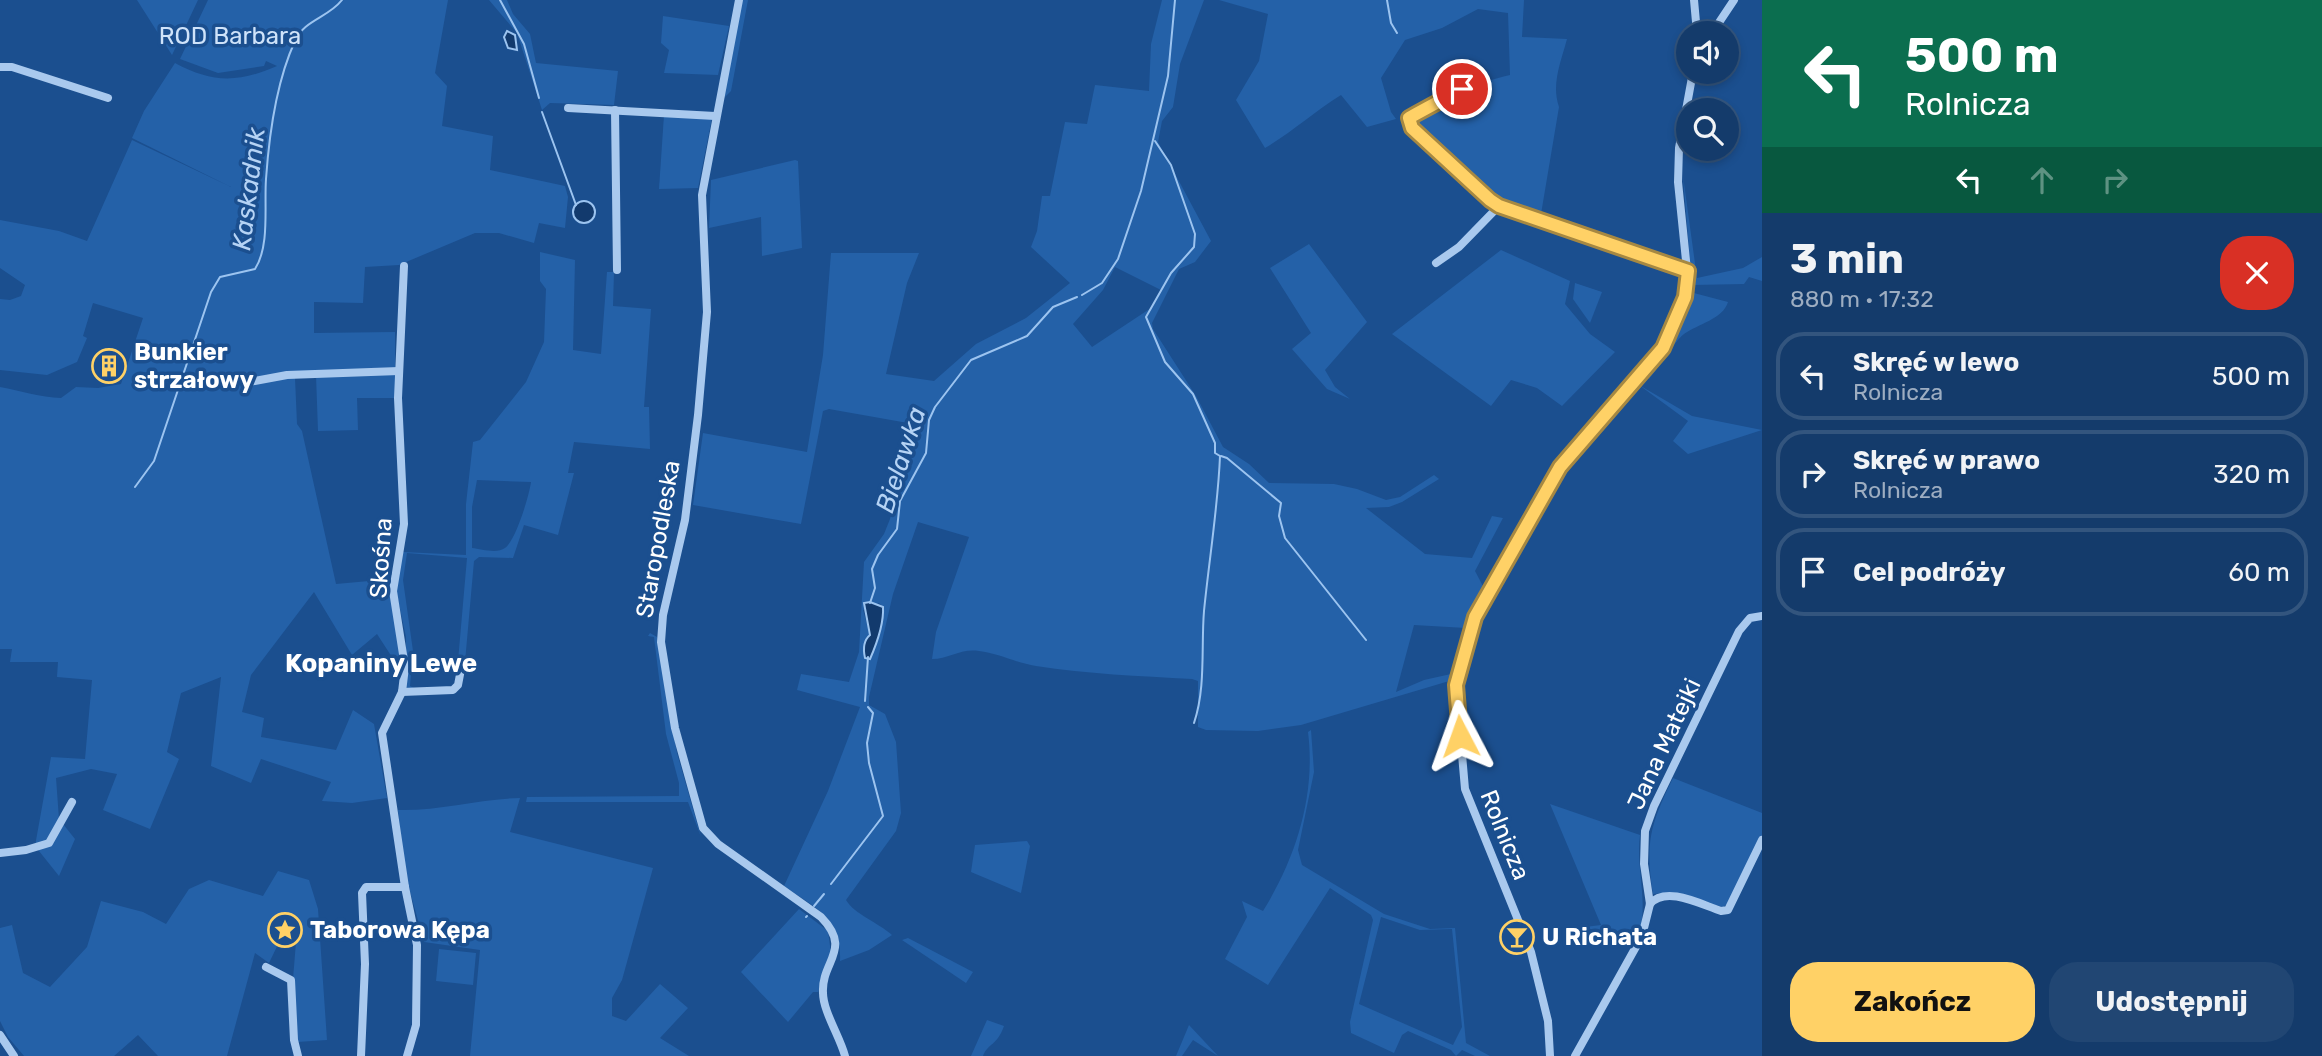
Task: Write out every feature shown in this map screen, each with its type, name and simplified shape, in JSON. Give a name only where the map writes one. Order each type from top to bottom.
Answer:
[{"type":"street","name":"Staropodleska","points":[[740,0],[715,116],[702,195],[707,312],[698,415],[685,520],[663,615],[661,642],[675,728],[703,828],[718,844],[821,917],[834,934],[835,955],[822,994],[845,1056]]},
{"type":"street","points":[[1694,0],[1696,21]]},
{"type":"street","points":[[1720,21],[1734,0]]},
{"type":"street","points":[[0,67],[12,67],[108,98]]},
{"type":"street","name":"Rolnicza","points":[[1550,1056],[1548,1021],[1531,952],[1465,789],[1456,685],[1475,617],[1494,579],[1560,467],[1663,348],[1685,297],[1688,271],[1678,182],[1679,148],[1690,84]]},
{"type":"street","points":[[1462,89],[1409,118],[1409,122],[1412,128],[1499,206],[1688,271]]},
{"type":"street","points":[[568,108],[715,116]]},
{"type":"street","points":[[615,110],[617,270]]},
{"type":"street","points":[[1436,263],[1459,247],[1499,206]]},
{"type":"street","name":"Skośna","points":[[404,266],[399,371],[404,523],[393,591],[403,639],[405,667],[402,692],[382,733],[405,887],[417,945],[416,1025],[407,1056]]},
{"type":"street","points":[[249,382],[287,375],[399,371]]},
{"type":"street","name":"Jana Matejki","points":[[1575,1056],[1642,936],[1650,904],[1643,849],[1654,806],[1739,631],[1750,618],[1762,616]]},
{"type":"street","points":[[402,692],[453,690],[458,685],[461,664]]},
{"type":"street","points":[[0,853],[49,843],[72,802]]},
{"type":"street","points":[[1650,904],[1662,896],[1672,896],[1721,911],[1728,910],[1762,841]]},
{"type":"street","points":[[362,1056],[365,964],[362,893],[366,887],[405,887]]},
{"type":"street","points":[[266,967],[291,980],[294,1040],[298,1056]]},
{"type":"street","points":[[0,1035],[14,1056]]},
{"type":"green space","points":[[137,0],[198,0],[172,55]]},
{"type":"green space","name":"ROD Barbara","points":[[208,0],[448,0],[435,73],[447,86],[442,126],[493,136],[490,170],[565,186],[568,197],[565,228],[539,223],[534,243],[499,233],[475,233],[399,265],[365,267],[363,303],[314,302],[314,333],[395,332],[395,398],[357,398],[358,430],[318,431],[316,375],[295,378],[297,424],[302,431],[336,584],[391,579],[402,668],[401,671],[377,634],[352,655],[314,592],[251,675],[242,712],[264,718],[261,737],[336,750],[353,710],[374,724],[387,798],[352,803],[322,801],[331,782],[261,759],[251,783],[211,766],[221,677],[181,693],[167,752],[179,759],[150,829],[103,810],[117,774],[91,769],[56,778],[59,819],[75,839],[59,876],[35,846],[51,757],[85,759],[92,680],[57,677],[58,662],[10,662],[12,649],[0,649],[0,387],[61,398],[76,387],[98,388],[121,384],[143,318],[93,303],[83,336],[87,338],[77,362],[47,375],[0,370],[0,299],[10,300],[21,296],[25,285],[0,268],[0,220],[59,231],[87,241],[132,140],[231,187],[132,138],[144,111],[175,63],[201,74],[225,78],[250,76],[277,66],[266,61],[264,66],[218,73],[180,59]]},
{"type":"green space","points":[[489,0],[507,0],[513,14],[530,34],[536,63],[618,71],[614,105],[550,103],[542,110],[517,33]]},
{"type":"green space","points":[[742,0],[748,0],[731,91],[723,99]]},
{"type":"green space","points":[[1162,0],[1204,0],[1180,64],[1173,107],[1162,121],[1158,142],[1211,241],[1195,262],[1179,269],[1152,323],[1153,329],[1196,396],[1223,447],[1249,464],[1269,483],[1334,484],[1386,500],[1400,497],[1434,475],[1439,479],[1402,502],[1389,507],[1366,508],[1425,554],[1472,558],[1492,516],[1503,518],[1475,571],[1485,590],[1466,628],[1414,625],[1396,692],[1424,680],[1451,674],[1464,635],[1456,679],[1301,725],[1258,731],[1206,730],[1198,727],[1198,681],[1192,679],[1055,669],[973,650],[932,659],[936,632],[969,537],[918,522],[893,594],[869,697],[869,705],[885,714],[896,742],[901,813],[896,831],[846,900],[855,910],[892,935],[869,950],[840,961],[837,934],[832,924],[816,908],[784,886],[828,791],[860,707],[797,690],[801,674],[849,682],[859,652],[864,562],[884,534],[890,519],[910,426],[908,423],[829,409],[823,411],[801,524],[693,505],[703,433],[807,452],[823,355],[831,253],[919,253],[907,283],[886,374],[934,381],[976,344],[1026,318],[1070,283],[1031,247],[1037,231],[1042,196],[1050,196],[1065,122],[1087,124],[1095,85],[1149,91],[1151,44]],"holes":[[[1115,267],[1161,290],[1151,308],[1092,347],[1073,324],[1103,290]],[[879,603],[883,607],[882,620],[869,659],[863,652],[865,639],[870,635],[863,610]]]},
{"type":"green space","points":[[1219,0],[1524,0],[1522,37],[1567,39],[1556,81],[1559,107],[1541,214],[1498,198],[1415,123],[1416,119],[1462,93],[1485,82],[1510,75],[1508,13],[1478,9],[1442,28],[1405,40],[1381,78],[1391,112],[1396,119],[1367,127],[1341,95],[1265,148],[1236,100],[1259,61],[1268,14]]},
{"type":"green space","points":[[663,16],[729,26],[718,75],[664,73],[669,50],[661,43]]},
{"type":"green space","points":[[664,115],[712,118],[698,188],[659,189]]},
{"type":"green space","points":[[798,161],[802,248],[762,256],[761,217],[709,228],[711,180]]},
{"type":"green space","points":[[1683,176],[1697,278],[1743,268],[1762,257],[1762,281],[1749,277],[1744,284],[1692,285]]},
{"type":"green space","points":[[1309,244],[1367,322],[1325,370],[1335,387],[1350,399],[1327,389],[1292,349],[1311,333],[1270,268]]},
{"type":"green space","points":[[1501,250],[1570,281],[1565,304],[1590,334],[1615,352],[1562,406],[1537,388],[1511,380],[1491,406],[1392,334]]},
{"type":"green space","points":[[540,252],[575,260],[573,350],[601,354],[607,272],[614,272],[613,306],[651,309],[644,407],[649,407],[650,449],[574,442],[568,473],[574,473],[558,535],[524,525],[513,558],[479,557],[474,561],[465,662],[458,661],[467,558],[407,553],[403,580],[413,651],[410,686],[414,688],[406,688],[406,637],[396,590],[403,552],[466,555],[466,504],[473,442],[480,440],[526,382],[544,342],[546,289],[540,281]],"holes":[[[477,480],[531,482],[521,517],[505,548],[498,551],[472,548],[472,507]]]},
{"type":"green space","points":[[1575,283],[1602,292],[1590,323],[1573,299]]},
{"type":"green space","points":[[1690,292],[1728,302],[1716,317],[1684,334],[1649,379],[1646,375],[1672,335]]},
{"type":"green space","points":[[1639,385],[1692,416],[1762,430],[1688,454],[1673,441],[1688,421]]},
{"type":"green space","points":[[650,633],[657,637],[677,753],[701,837],[688,802],[526,802],[527,797],[679,796],[679,783],[666,734],[654,637],[648,636]]},
{"type":"green space","points":[[1311,730],[1314,772],[1298,850],[1302,865],[1384,914],[1430,929],[1455,928],[1466,1043],[1490,1056],[1475,1056],[1462,1050],[1456,1056],[1451,1050],[1408,1031],[1402,1035],[1394,1053],[1351,1033],[1350,1022],[1373,920],[1371,915],[1330,888],[1268,985],[1225,959],[1247,917],[1242,901],[1263,911],[1294,848],[1309,779],[1308,732]],"holes":[[[1381,917],[1420,930],[1452,929],[1462,1027],[1453,1045],[1359,1004]]]},
{"type":"green space","points":[[1673,778],[1762,813],[1762,835],[1732,901],[1723,907],[1663,893],[1653,894],[1651,834]]},
{"type":"green space","points":[[520,798],[510,832],[653,868],[622,980],[612,998],[612,1016],[626,1021],[660,984],[688,1008],[660,1038],[689,1056],[470,1056],[480,950],[424,942],[404,870],[398,810]]},
{"type":"green space","points":[[1550,804],[1640,835],[1643,904],[1640,931],[1635,945],[1585,927],[1601,925]]},
{"type":"green space","points":[[1027,841],[1030,846],[1021,893],[971,872],[975,845]]},
{"type":"green space","points":[[278,871],[309,880],[318,909],[327,1040],[297,1042],[293,979],[296,942],[283,934],[269,963],[255,953],[227,1056],[158,1056],[138,1035],[114,1056],[24,1056],[8,1037],[0,1021],[0,928],[12,925],[23,973],[50,987],[87,947],[101,901],[143,912],[166,924],[189,889],[209,880],[263,896]]},
{"type":"green space","points":[[799,909],[828,931],[831,953],[818,992],[813,992],[788,1022],[741,972]]},
{"type":"green space","points":[[908,938],[973,972],[966,983],[902,940]]},
{"type":"green space","points":[[439,949],[476,953],[473,985],[436,981]]},
{"type":"green space","points":[[987,1020],[1004,1026],[983,1056],[971,1056]]},
{"type":"green space","points":[[1189,1025],[1218,1056],[1193,1040],[1182,1056],[1176,1056]]},
{"type":"shaded area","points":[[507,31],[515,35],[517,50],[508,48],[504,37]]},
{"type":"shaded area","points":[[584,201],[592,204],[595,212],[592,220],[584,223],[576,220],[573,212],[576,204]]},
{"type":"shaded area","points":[[870,602],[883,607],[883,613],[880,633],[870,659],[864,655],[865,642],[870,635],[864,603]]},
{"type":"waterway","name":"Kaskadnik","points":[[135,487],[154,461],[211,292],[220,277],[255,269],[260,260],[265,238],[266,179],[272,127],[283,73],[295,41],[304,28],[342,0]]},
{"type":"waterway","points":[[500,0],[524,44],[539,98]]},
{"type":"waterway","name":"Bielawka","points":[[1082,295],[1102,283],[1118,259],[1141,191],[1168,76],[1175,0]]},
{"type":"waterway","points":[[1387,0],[1391,23],[1397,33]]},
{"type":"waterway","points":[[542,112],[576,205]]},
{"type":"waterway","points":[[1155,141],[1171,165],[1195,234],[1194,247],[1171,273],[1146,317],[1165,362],[1193,394],[1215,443],[1215,453],[1220,456],[1204,611],[1202,682],[1194,723]]},
{"type":"waterway","name":"Bielawka","points":[[870,603],[875,588],[872,569],[878,555],[897,529],[900,501],[926,453],[929,420],[935,407],[971,360],[1027,336],[1053,307],[1077,297]]},
{"type":"waterway","points":[[1221,456],[1227,458],[1281,503],[1279,516],[1285,538],[1366,640]]},
{"type":"waterway","name":"Bielawka","points":[[865,701],[868,657]]},
{"type":"waterway","name":"Bielawka","points":[[831,884],[883,816],[869,763],[867,743],[873,713],[868,707]]},
{"type":"waterway","name":"Bielawka","points":[[814,906],[824,894]]},
{"type":"place","name":"Bunkier strzałowy","points":[[109,366]]},
{"type":"place","name":"Taborowa Kępa","points":[[285,930]]},
{"type":"place","name":"U Richata","points":[[1517,937]]},
{"type":"district","name":"Kopaniny Lewe","points":[[381,663]]},
{"type":"route","points":[[1460,736],[1456,685],[1475,617],[1494,579],[1560,467],[1593,427],[1641,378],[1663,348],[1685,297],[1688,280],[1688,271],[1587,234],[1499,206],[1490,200],[1412,128],[1409,122],[1409,118],[1462,89]]}]
